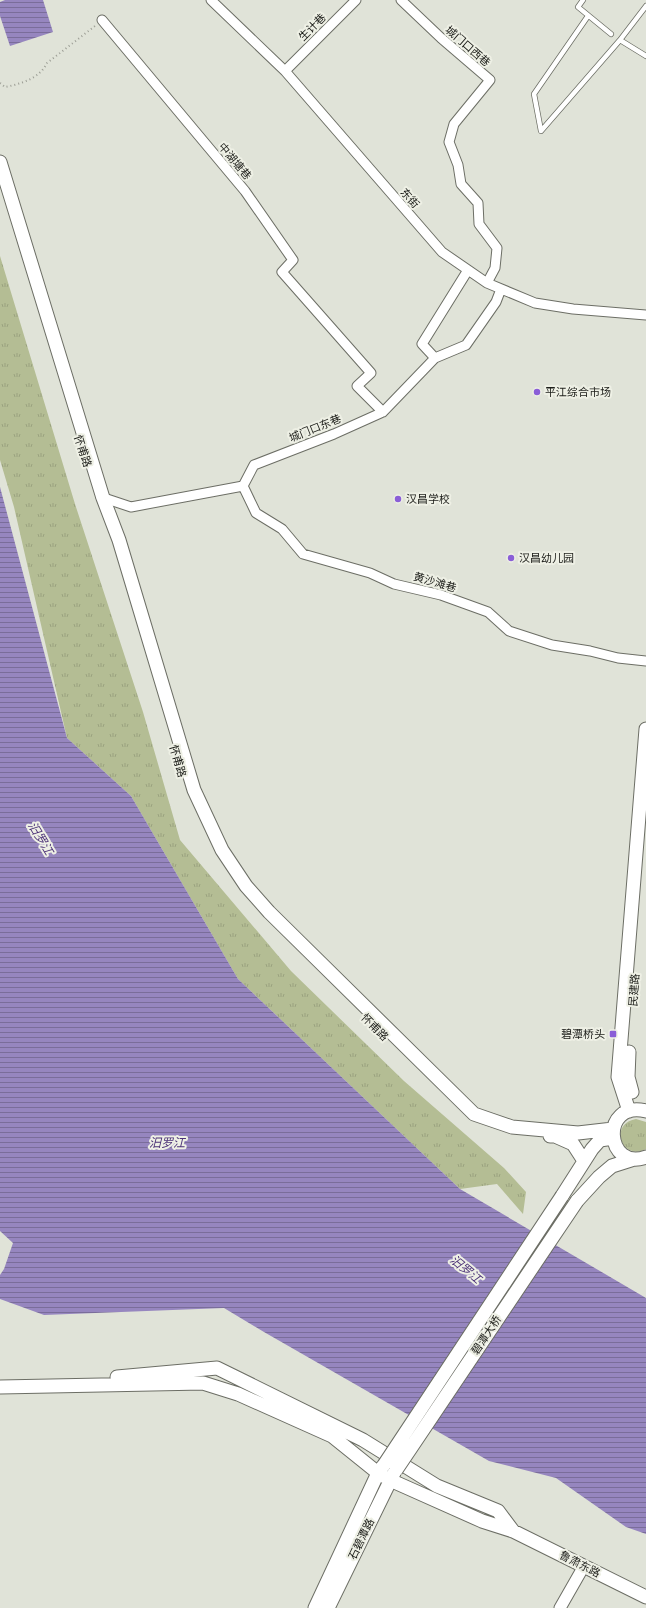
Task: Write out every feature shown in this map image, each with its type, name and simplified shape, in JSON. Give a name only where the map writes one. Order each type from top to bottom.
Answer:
[{"type":"main road","points":[[0,162],[100,497],[119,540],[194,790],[222,850],[246,886],[269,912],[474,1114],[512,1127],[578,1133],[613,1133]]},
{"type":"main road","name":"怀甫路","points":[[0,192],[116,548],[187,791],[217,854],[237,883],[262,914],[470,1120],[511,1133],[555,1136],[573,1144],[584,1161]]},
{"type":"main road","points":[[640,1158],[627,1157],[620,1152],[615,1146],[613,1133],[616,1121],[622,1115],[637,1110],[618,1078],[646,729]]},
{"type":"main road","name":"民建路","points":[[637,1110],[628,1077],[646,822]]},
{"type":"main road","points":[[315,1608],[381,1469],[592,1149],[600,1140],[613,1133]]},
{"type":"main road","name":"碧潭大桥","points":[[393,1475],[576,1201],[612,1166],[640,1158]]},
{"type":"main road","points":[[0,1381],[96,1378],[217,1368],[363,1440],[437,1486],[498,1511],[513,1531]]},
{"type":"main road","name":"鲁肃东路","points":[[0,1387],[203,1383],[238,1394],[332,1436],[381,1469],[482,1521],[513,1531],[646,1597]]},
{"type":"main road","name":"石碧潭路","points":[[328,1608],[393,1475]]},
{"type":"street","name":"东街","points":[[211,0],[285,71],[442,252],[487,283],[535,303],[572,309],[646,315]]},
{"type":"street","name":"生计巷","points":[[285,71],[356,0]]},
{"type":"street","name":"城门口西巷","points":[[401,0],[441,38],[490,80],[454,124],[449,142],[458,165],[461,184],[478,202],[479,224],[498,248],[495,268],[487,283]]},
{"type":"street","name":"中湖塘巷","points":[[102,20],[245,191],[293,260],[282,272],[371,373],[357,386],[383,412]]},
{"type":"street","points":[[435,358],[422,344],[468,270]]},
{"type":"street","name":"城门口东巷","points":[[243,486],[254,465],[334,434],[383,412],[435,358],[466,346],[496,302],[501,289]]},
{"type":"street","points":[[100,497],[131,507],[243,486]]},
{"type":"street","name":"黄沙滩巷","points":[[243,486],[256,513],[282,529],[303,554],[370,573],[394,584],[441,595],[488,612],[509,631],[552,645],[590,651],[618,658],[646,661]]},
{"type":"street","points":[[560,1608],[584,1566]]},
{"type":"lane","points":[[583,0],[578,7],[611,34]]},
{"type":"lane","points":[[588,16],[534,94],[541,132],[620,40],[646,6]]},
{"type":"lane","points":[[620,40],[646,56]]},
{"type":"path","points":[[0,83],[5,87],[22,83],[44,70],[47,63],[90,32],[102,20]]},
{"type":"green space","points":[[0,256],[75,504],[143,712],[180,840],[291,971],[404,1081],[504,1168],[526,1192],[523,1214],[497,1184],[460,1189],[238,979],[131,796],[67,738],[14,507],[0,460]]},
{"type":"green space","points":[[636,1119],[646,1122],[646,1149],[638,1152],[625,1147],[621,1134],[622,1128],[627,1122]]},
{"type":"water","points":[[5,0],[43,0],[53,32],[10,46],[0,16],[0,2]]},
{"type":"water","name":"汨罗江","points":[[0,487],[67,738],[131,796],[238,979],[460,1189],[646,1298],[646,1534],[626,1527],[556,1478],[489,1461],[224,1308],[44,1315],[0,1299],[0,1275],[4,1269],[13,1243],[0,1231]]},
{"type":"place","name":"平江综合市场","points":[[537,392]]},
{"type":"place","name":"汉昌学校","points":[[398,499]]},
{"type":"place","name":"汉昌幼儿园","points":[[511,558]]},
{"type":"place","name":"碧潭桥头","points":[[613,1034]]}]
